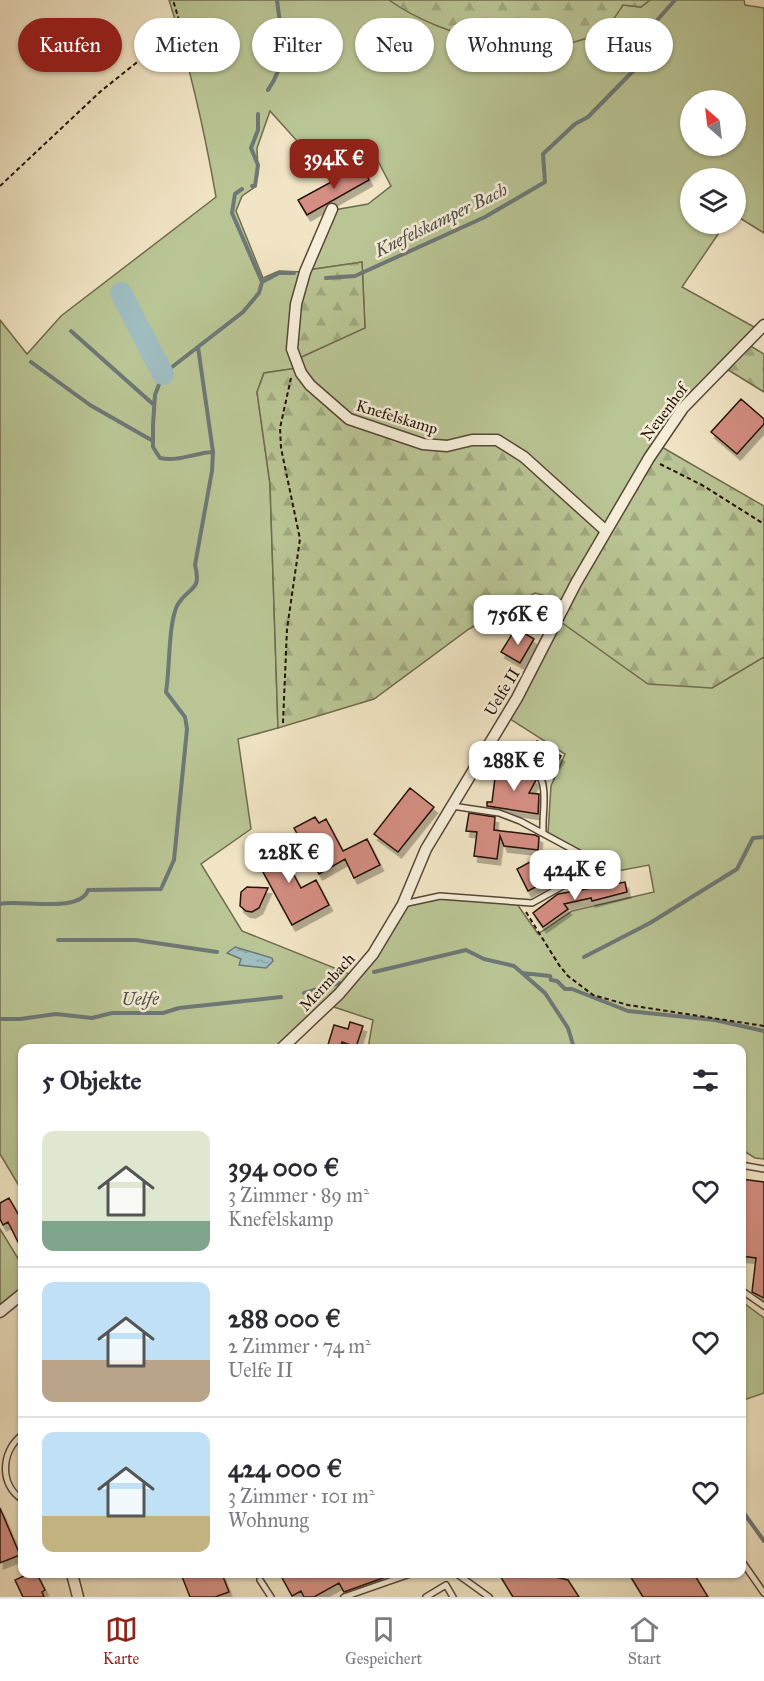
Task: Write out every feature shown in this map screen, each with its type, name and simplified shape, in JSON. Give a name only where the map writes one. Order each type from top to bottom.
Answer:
[{"type":"street","name":"Knefelskamp","points":[[332,209],[304,272],[296,304],[292,343],[297,365],[310,385],[349,419],[436,446],[472,440],[497,440],[525,457],[606,531]]},
{"type":"street","name":"Neuenhof","points":[[606,531],[649,458],[683,408],[764,325]]},
{"type":"street","name":"Uelfe II","points":[[388,931],[404,904],[418,863],[534,669],[606,531]]},
{"type":"street","name":"Mermbach","points":[[286,1044],[339,994],[374,954],[388,931]]},
{"type":"street","points":[[0,1312],[18,1297]]},
{"type":"street","points":[[73,1578],[78,1597]]},
{"type":"lane","points":[[480,757],[524,766],[540,778],[543,786],[543,833]]},
{"type":"lane","points":[[404,904],[440,896],[519,902],[538,901],[579,877],[585,870],[586,863],[581,854],[543,833],[499,813],[451,806]]},
{"type":"lane","points":[[746,1166],[764,1169]]},
{"type":"lane","points":[[746,1293],[764,1306]]},
{"type":"lane","points":[[18,1439],[11,1447],[2,1467],[4,1480],[10,1493],[18,1497]]},
{"type":"lane","points":[[746,1567],[764,1593]]},
{"type":"lane","points":[[344,1597],[399,1578]]},
{"type":"lane","points":[[463,1578],[489,1597]]},
{"type":"lane","points":[[260,1580],[271,1597]]},
{"type":"lane","points":[[426,1597],[446,1585],[453,1597]]},
{"type":"path","points":[[0,186],[101,91],[182,27],[173,0]]},
{"type":"path","points":[[283,723],[287,621],[300,539],[285,472],[280,428],[288,386],[297,365]]},
{"type":"path","points":[[649,458],[702,485],[764,524]]},
{"type":"path","points":[[519,902],[559,965],[593,995],[628,1005],[764,1026]]},
{"type":"green space","points":[[169,0],[389,0],[426,18],[355,18],[355,72],[434,72],[434,22],[446,27],[446,72],[573,72],[573,40],[585,36],[585,72],[673,72],[673,18],[612,18],[623,5],[641,7],[650,0],[744,0],[745,5],[764,8],[764,233],[746,222],[746,168],[680,168],[680,234],[718,234],[682,287],[756,328],[681,407],[644,460],[606,526],[547,478],[526,456],[498,438],[485,437],[437,445],[350,418],[312,384],[297,359],[365,327],[362,262],[308,270],[334,210],[368,204],[391,186],[369,144],[315,161],[270,111],[257,148],[258,173],[255,187],[242,196],[236,211],[263,278],[279,271],[303,272],[294,308],[291,333],[293,357],[297,368],[264,373],[257,392],[270,484],[278,728],[238,739],[251,829],[201,864],[242,931],[352,975],[282,1044],[18,1044],[18,1184],[0,1154],[0,320],[27,354],[61,316],[216,197],[190,72],[240,72],[240,18],[175,18]]},
{"type":"green space","points":[[389,0],[650,0],[641,7],[623,5],[614,18],[585,18],[585,38],[573,42],[573,18],[446,18],[446,29],[434,25],[434,18],[420,18]]},
{"type":"green space","points":[[362,262],[365,328],[297,359],[297,304],[308,270]]},
{"type":"green space","points":[[749,345],[764,354],[764,392],[725,368]]},
{"type":"green space","points":[[297,368],[328,405],[408,440],[473,441],[505,446],[604,532],[566,601],[535,593],[469,629],[374,699],[278,728],[270,484],[257,392],[264,373]]},
{"type":"green space","points":[[660,446],[764,506],[764,657],[712,688],[648,684],[561,622],[579,585]]},
{"type":"green space","points":[[561,622],[712,688],[764,657],[764,1159],[755,1158],[746,1152],[746,1044],[369,1044],[373,1020],[331,1006],[405,906],[440,899],[517,904],[538,934],[572,911],[654,892],[649,865],[590,876],[593,859],[548,833],[551,786],[565,754],[507,717]]},
{"type":"green space","points":[[0,1229],[18,1258],[18,1290],[0,1305]]},
{"type":"green space","points":[[746,1305],[764,1318],[764,1393],[746,1399]]},
{"type":"water","points":[[235,947],[272,958],[273,961],[266,968],[239,965],[241,959],[227,953]]},
{"type":"building","points":[[362,166],[369,180],[307,215],[298,200],[335,180],[332,175],[342,169],[345,175]]},
{"type":"building","points":[[741,399],[764,419],[764,424],[737,454],[711,432]]},
{"type":"building","points":[[516,628],[534,639],[520,663],[501,652]]},
{"type":"building","points":[[537,741],[561,756],[550,773],[545,769],[542,773],[524,761]]},
{"type":"building","points":[[496,770],[518,770],[536,780],[529,793],[539,794],[538,814],[487,806],[487,802],[492,802]]},
{"type":"building","points":[[410,788],[434,807],[398,852],[374,834]]},
{"type":"building","points":[[469,813],[495,817],[494,830],[539,837],[538,850],[504,846],[500,836],[497,859],[474,856],[477,832],[466,831]]},
{"type":"building","points":[[315,817],[319,823],[326,819],[343,851],[367,839],[380,865],[354,878],[345,859],[319,874],[294,828]]},
{"type":"building","points":[[274,838],[301,888],[316,880],[329,905],[292,925],[251,850]]},
{"type":"building","points":[[543,855],[555,877],[528,891],[517,869]]},
{"type":"building","points":[[625,882],[627,892],[592,901],[591,898],[564,904],[568,909],[543,927],[533,913],[558,894]]},
{"type":"building","points":[[247,887],[268,888],[259,908],[252,912],[240,906],[241,892]]},
{"type":"building","points":[[350,1022],[363,1026],[357,1044],[342,1042],[341,1044],[328,1044],[334,1025],[348,1029]]},
{"type":"building","points":[[746,1180],[764,1182],[764,1298],[752,1292],[756,1258],[746,1257]]},
{"type":"building","points":[[9,1198],[18,1214],[18,1242],[8,1222],[3,1225],[0,1219],[0,1203]]},
{"type":"building","points":[[0,1508],[18,1550],[18,1556],[0,1563]]},
{"type":"building","points":[[39,1578],[45,1590],[42,1592],[44,1597],[23,1597],[15,1580]]},
{"type":"building","points":[[183,1578],[224,1578],[229,1592],[215,1597],[190,1597]]},
{"type":"building","points":[[282,1578],[383,1578],[344,1592],[339,1583],[314,1597],[304,1597],[301,1591],[292,1596]]},
{"type":"building","points":[[501,1578],[568,1580],[579,1597],[513,1597]]},
{"type":"building","points":[[631,1578],[696,1578],[708,1597],[643,1597]]},
{"type":"waterway","points":[[268,90],[282,57],[282,36],[277,0]]},
{"type":"waterway","name":"Knefelskamper Bach","points":[[326,278],[355,276],[485,217],[545,182],[543,154],[575,124],[588,117],[637,67],[644,35],[675,0]]},
{"type":"waterway","points":[[252,186],[255,186],[258,165],[251,148],[258,130],[258,114]]},
{"type":"waterway","points":[[242,189],[235,194],[232,213],[262,282]]},
{"type":"waterway","name":"Knefelskamper Bach","points":[[262,282],[279,273],[294,273]]},
{"type":"waterway","points":[[0,904],[62,904],[74,902],[83,897],[88,890],[161,889],[174,860],[187,729],[185,717],[166,692],[172,622],[178,604],[193,588],[197,580],[195,565],[212,471],[213,452],[173,459],[160,458],[153,447],[155,395],[163,374],[243,312],[259,293],[262,282]]},
{"type":"waterway","points":[[121,293],[163,374]]},
{"type":"waterway","points":[[71,331],[154,405]]},
{"type":"waterway","points":[[198,347],[213,452]]},
{"type":"waterway","points":[[31,362],[90,405],[153,441]]},
{"type":"waterway","points":[[584,957],[650,923],[737,869],[753,838],[764,837]]},
{"type":"waterway","points":[[58,940],[136,940],[217,952]]},
{"type":"waterway","name":"Uelfe","points":[[374,972],[466,950],[484,959],[514,966],[545,993],[568,1028],[573,1044]]},
{"type":"waterway","points":[[522,973],[550,976],[551,980],[557,981],[565,989],[572,989],[628,1011],[715,1020],[764,1031]]},
{"type":"waterway","name":"Uelfe","points":[[304,993],[339,983]]},
{"type":"waterway","name":"Uelfe","points":[[0,1019],[56,1014],[92,1018],[112,1013],[163,1013],[179,1008],[281,997]]},
{"type":"waterway","name":"Uelfe","points":[[746,1516],[764,1541]]}]
